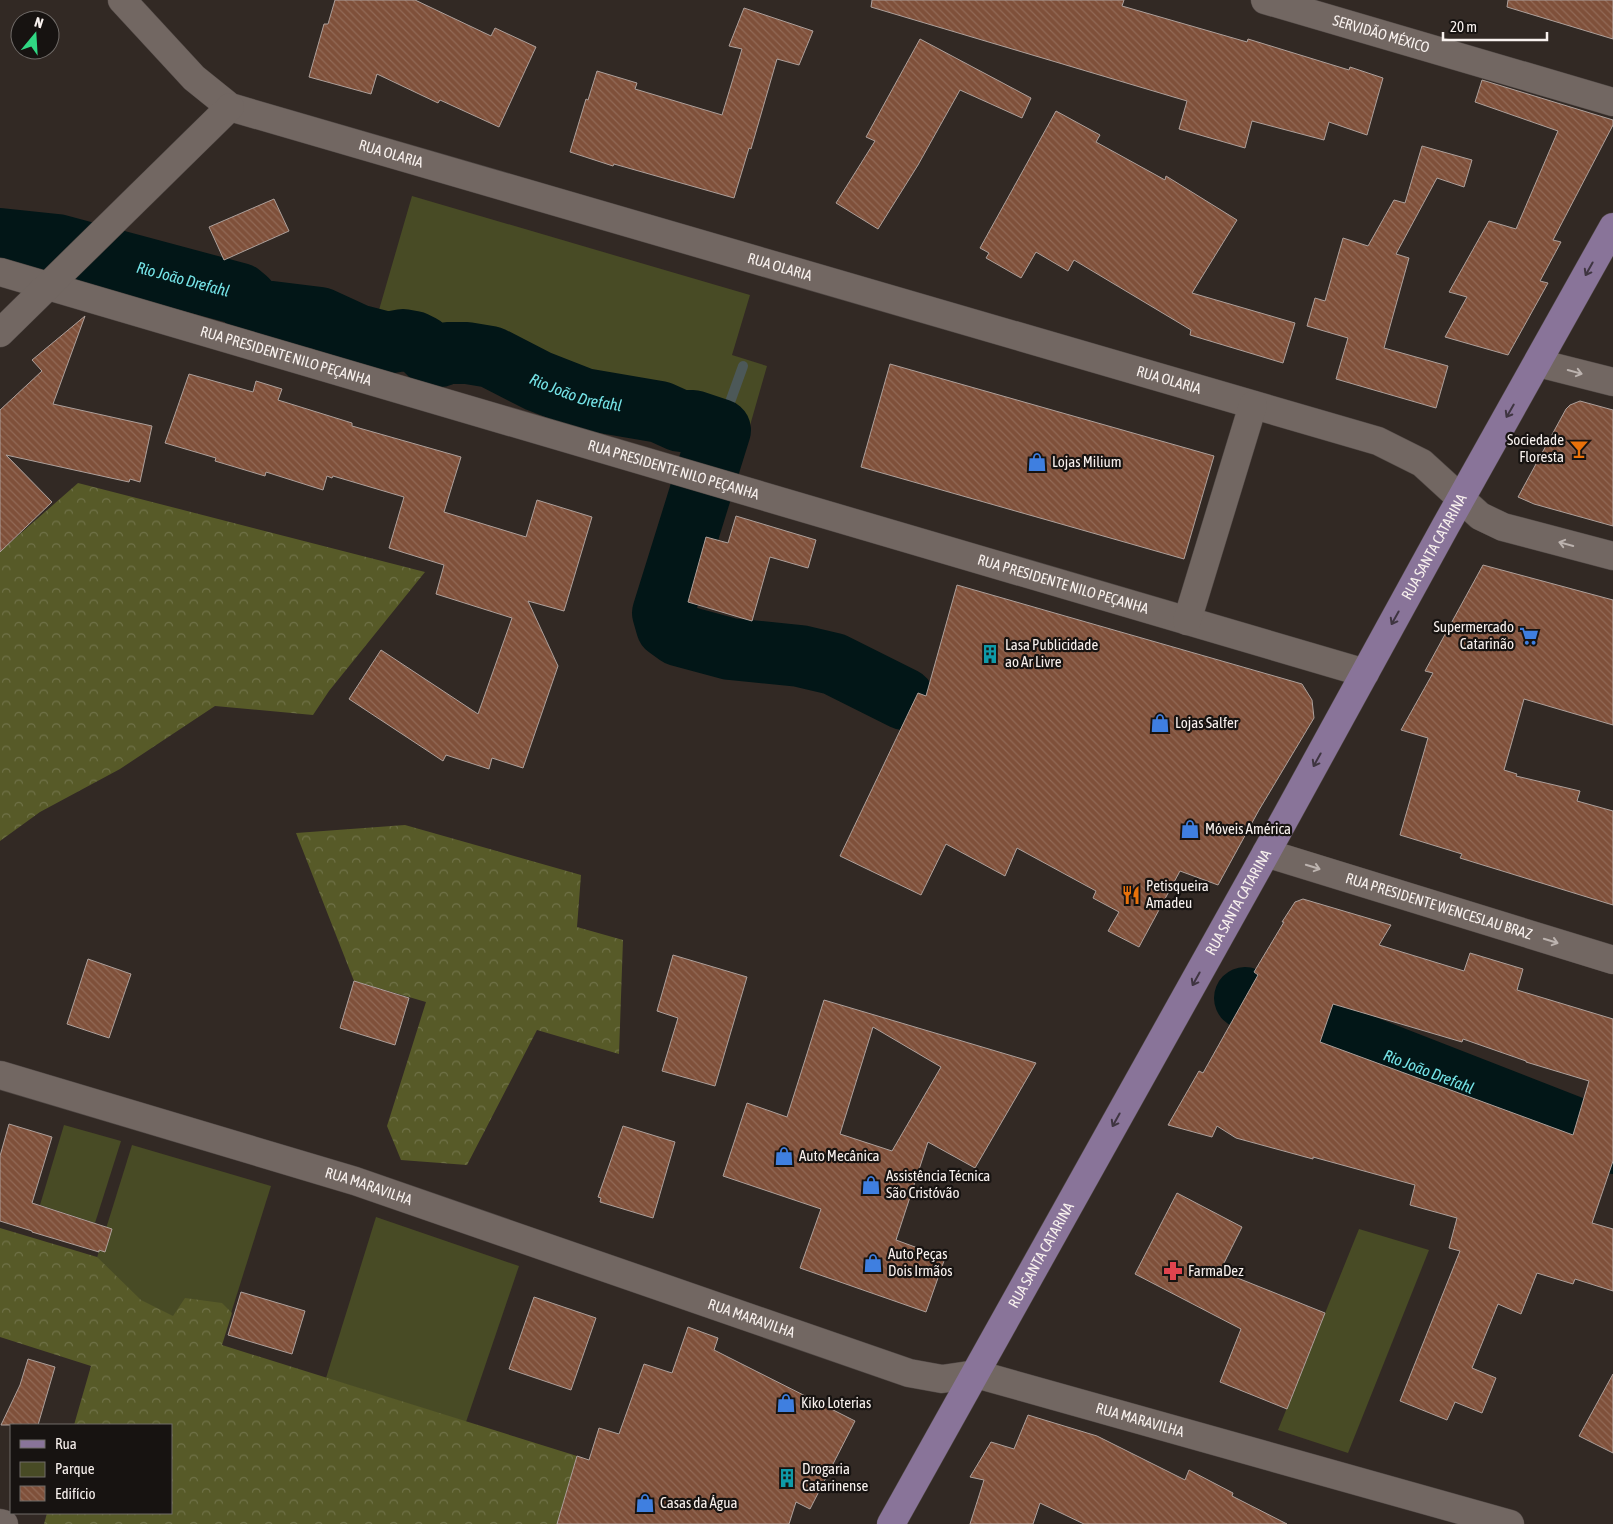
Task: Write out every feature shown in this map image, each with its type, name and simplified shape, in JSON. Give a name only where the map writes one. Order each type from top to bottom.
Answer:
[{"type":"main road","name":"RUA SANTA CATARINA","points":[[891,1524],[1613,227]]},
{"type":"street","name":"RUA OLARIA","points":[[122,0],[194,78],[230,107],[1378,441],[1422,463],[1480,516],[1503,527],[1613,556]]},
{"type":"street","name":"SERVIDÃO MÉXICO","points":[[1265,0],[1613,102]]},
{"type":"street","points":[[0,333],[230,107]]},
{"type":"street","name":"RUA PRESIDENTE NILO PEÇANHA","points":[[0,272],[1365,673]]},
{"type":"street","points":[[1538,362],[1613,382]]},
{"type":"street","points":[[1187,620],[1253,405]]},
{"type":"street","name":"RUA PRESIDENTE WENCESLAU BRAZ","points":[[1266,853],[1613,960]]},
{"type":"street","name":"RUA MARAVILHA","points":[[0,1075],[355,1181],[909,1374],[942,1380],[976,1374],[1510,1524]]},
{"type":"street","points":[[0,1523],[4,1524]]},
{"type":"green space","points":[[412,196],[750,295],[732,355],[767,366],[741,457],[368,348]]},
{"type":"green space","points":[[78,483],[425,572],[329,691],[313,715],[215,706],[120,769],[40,812],[0,841],[0,549],[5,547]]},
{"type":"green space","points":[[405,825],[581,875],[577,927],[623,940],[619,1054],[537,1030],[467,1165],[401,1160],[387,1126],[426,1002],[354,981],[296,833]]},
{"type":"green space","points":[[64,1125],[121,1141],[95,1223],[40,1205]]},
{"type":"green space","points":[[132,1145],[271,1186],[221,1345],[82,1306]]},
{"type":"green space","points":[[376,1217],[519,1266],[466,1422],[326,1378]]},
{"type":"green space","points":[[0,1228],[97,1257],[141,1300],[173,1316],[185,1298],[222,1303],[232,1313],[222,1345],[577,1456],[557,1524],[44,1524],[47,1514],[172,1514],[172,1424],[74,1424],[91,1366],[0,1337]]},
{"type":"green space","points":[[1359,1229],[1429,1250],[1348,1453],[1278,1430]]},
{"type":"building","points":[[335,0],[415,0],[491,36],[495,28],[536,47],[499,127],[440,100],[438,103],[377,74],[371,94],[309,77],[324,24],[328,24]]},
{"type":"building","points":[[872,0],[1124,0],[1122,6],[1247,42],[1248,39],[1349,70],[1350,67],[1383,78],[1367,135],[1329,122],[1324,140],[1252,121],[1245,148],[1179,129],[1187,101],[871,7]]},
{"type":"building","points":[[1508,0],[1613,0],[1613,39],[1507,7]]},
{"type":"building","points":[[744,8],[813,31],[799,65],[777,59],[751,149],[749,148],[734,198],[614,164],[613,166],[570,152],[586,99],[588,100],[597,71],[637,83],[635,89],[722,115],[742,49],[729,46]]},
{"type":"building","points":[[920,39],[1031,98],[1022,118],[960,90],[918,165],[878,229],[836,203],[875,141],[866,137]]},
{"type":"building","points":[[1482,80],[1613,120],[1613,125],[1553,240],[1561,242],[1540,281],[1548,283],[1508,355],[1445,337],[1467,297],[1449,292],[1489,221],[1516,229],[1558,131],[1475,102]]},
{"type":"building","points":[[1056,111],[1100,135],[1096,142],[1165,180],[1166,176],[1237,220],[1192,293],[1295,323],[1283,363],[1190,335],[1191,330],[1074,260],[1068,271],[1036,252],[1021,278],[986,258],[989,253],[980,248]]},
{"type":"building","points":[[1422,146],[1472,160],[1464,187],[1437,178],[1396,254],[1409,258],[1384,348],[1448,366],[1436,408],[1336,379],[1348,338],[1307,326],[1315,298],[1325,301],[1343,238],[1368,246],[1394,200],[1405,203]]},
{"type":"building","points":[[274,199],[289,231],[224,260],[209,227]]},
{"type":"building","points":[[85,316],[53,404],[152,426],[140,482],[130,479],[129,482],[6,455],[52,502],[0,552],[0,410],[42,371],[32,360]]},
{"type":"building","name":"Lojas Milium","points":[[890,364],[1214,456],[1184,559],[861,467]]},
{"type":"building","points":[[189,374],[253,392],[256,381],[282,389],[278,400],[352,423],[352,426],[461,457],[444,512],[526,537],[537,500],[592,517],[564,611],[528,601],[558,666],[523,768],[492,758],[489,769],[446,755],[443,761],[349,699],[381,650],[478,714],[512,618],[436,594],[444,565],[389,548],[404,497],[333,476],[332,478],[327,476],[323,490],[266,472],[265,476],[215,461],[216,458],[165,443]]},
{"type":"building","name":"Sociedade Floresta","points":[[1580,401],[1613,410],[1613,526],[1534,504],[1518,497],[1566,409]]},
{"type":"building","points":[[736,516],[816,540],[808,568],[770,557],[752,621],[688,602],[706,537],[728,543]]},
{"type":"building","points":[[1483,565],[1613,600],[1613,725],[1524,699],[1504,770],[1517,774],[1516,776],[1580,791],[1577,801],[1613,811],[1613,905],[1460,858],[1462,854],[1400,835],[1428,738],[1401,730],[1433,673],[1425,671]]},
{"type":"building","points":[[957,585],[1302,684],[1312,700],[1314,718],[1259,810],[1218,885],[1180,871],[1139,947],[1108,931],[1119,912],[1093,898],[1096,891],[1017,848],[1005,876],[946,844],[921,895],[840,856],[918,693],[926,696]]},
{"type":"building","points":[[1303,899],[1391,925],[1379,945],[1464,971],[1470,953],[1523,969],[1517,990],[1613,1019],[1613,1161],[1592,1223],[1613,1229],[1613,1291],[1575,1279],[1573,1284],[1537,1273],[1521,1314],[1498,1304],[1472,1368],[1496,1378],[1482,1413],[1455,1402],[1447,1420],[1400,1401],[1460,1251],[1449,1248],[1457,1218],[1410,1205],[1415,1185],[1236,1138],[1217,1126],[1212,1137],[1168,1125],[1199,1071],[1203,1073],[1258,975],[1254,972],[1295,902]],"holes":[[[1333,1004],[1462,1042],[1463,1039],[1526,1062],[1589,1081],[1573,1135],[1320,1042]]]},
{"type":"building","points":[[673,955],[747,977],[715,1086],[662,1071],[678,1018],[657,1011]]},
{"type":"building","points":[[88,959],[131,974],[109,1038],[67,1024]]},
{"type":"building","points":[[354,981],[409,998],[395,1045],[340,1028]]},
{"type":"building","points":[[824,1000],[1036,1063],[975,1168],[928,1142],[896,1240],[945,1258],[926,1312],[800,1268],[821,1209],[723,1176],[747,1103],[787,1117]],"holes":[[[873,1027],[941,1067],[892,1151],[840,1134]]]},
{"type":"building","points":[[9,1124],[52,1137],[32,1203],[112,1229],[105,1252],[99,1250],[99,1252],[0,1221],[0,1156]]},
{"type":"building","points":[[623,1126],[675,1142],[653,1218],[600,1202],[601,1198],[598,1197]]},
{"type":"building","points":[[1177,1193],[1242,1227],[1220,1271],[1325,1313],[1287,1409],[1220,1382],[1241,1329],[1135,1274]]},
{"type":"building","points":[[241,1292],[305,1311],[292,1354],[228,1335]]},
{"type":"building","points":[[534,1297],[596,1318],[571,1390],[509,1369]]},
{"type":"building","points":[[688,1327],[718,1338],[714,1350],[855,1421],[810,1509],[796,1502],[789,1524],[557,1524],[577,1456],[589,1460],[599,1428],[619,1434],[644,1364],[672,1373]]},
{"type":"building","points":[[28,1359],[55,1367],[38,1424],[1,1425],[20,1385]]},
{"type":"building","points":[[1613,1374],[1613,1453],[1579,1436]]},
{"type":"building","points":[[1028,1415],[1097,1436],[1185,1480],[1189,1470],[1233,1493],[1232,1496],[1287,1524],[1084,1524],[1040,1503],[1033,1524],[970,1524],[984,1480],[970,1477],[991,1442],[1014,1449]]},
{"type":"waterway","name":"Rio João Drefahl","points":[[0,239],[57,245],[240,294],[255,310],[320,318],[357,335],[384,342],[403,340],[414,342],[422,346],[432,356],[440,356],[447,353],[467,353],[491,357],[538,381],[584,399],[660,412],[680,421],[693,421],[720,430],[663,613],[667,627],[678,635],[730,649],[800,656],[834,664],[904,699]]},
{"type":"waterway","points":[[720,430],[743,366]]},
{"type":"waterway","name":"Rio João Drefahl","points":[[1245,998],[1613,1143]]},
{"type":"place","name":"Sociedade Floresta","points":[[1579,449]]},
{"type":"place","name":"Lojas Milium","points":[[1037,462]]},
{"type":"place","name":"Supermercado Catarinão","points":[[1529,636]]},
{"type":"place","name":"Lasa Publicidade ao Ar Livre","points":[[990,654]]},
{"type":"place","name":"Lojas Salfer","points":[[1160,723]]},
{"type":"place","name":"Móveis América","points":[[1190,829]]},
{"type":"place","name":"Petisqueira Amadeu","points":[[1131,895]]},
{"type":"place","name":"Auto Mecânica","points":[[784,1156]]},
{"type":"place","name":"Assistência Técnica São Cristóvão","points":[[871,1185]]},
{"type":"place","name":"Auto Peças Dois Irmãos","points":[[873,1263]]},
{"type":"place","name":"FarmaDez","points":[[1173,1271]]},
{"type":"place","name":"Kiko Loterias","points":[[786,1403]]},
{"type":"place","name":"Drogaria Catarinense","points":[[787,1478]]},
{"type":"place","name":"Casas da Água","points":[[645,1503]]}]
